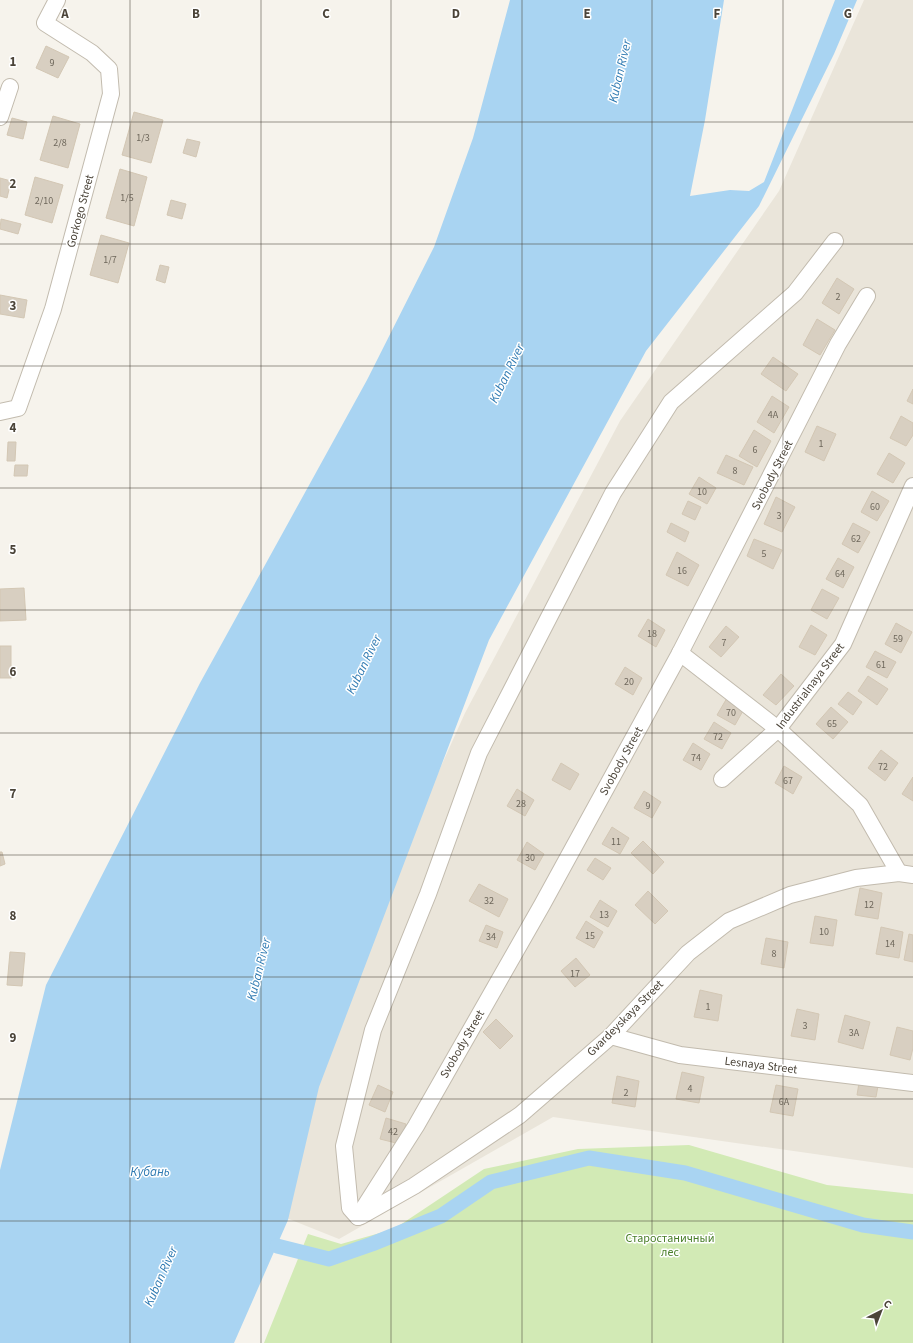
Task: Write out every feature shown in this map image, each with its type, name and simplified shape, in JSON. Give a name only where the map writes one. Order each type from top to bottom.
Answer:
[{"type":"street","name":"Gorkogo Street","points":[[0,412],[18,408],[53,309],[111,94],[109,69],[92,53],[45,23],[57,0]]},
{"type":"street","points":[[0,117],[10,87]]},
{"type":"street","points":[[358,1217],[350,1208],[344,1146],[373,1030],[428,894],[479,753],[613,493],[671,402],[795,293],[835,241]]},
{"type":"street","name":"Svobody Street","points":[[358,1217],[416,1126],[538,912],[680,653],[838,344],[867,296]]},
{"type":"street","name":"Industrialnaya Street","points":[[722,780],[778,729],[843,644],[913,486]]},
{"type":"street","points":[[680,653],[778,729],[860,805],[906,874]]},
{"type":"street","name":"Gvardeyskaya Street","points":[[358,1217],[414,1186],[520,1115],[611,1036],[688,953],[729,921],[790,895],[856,878],[906,874]]},
{"type":"street","name":"Lesnaya Street","points":[[611,1036],[680,1055],[913,1083]]},
{"type":"shaded area","points":[[864,0],[913,0],[913,1168],[553,1117],[339,1239],[279,1215],[327,1020],[465,713],[620,421],[779,191]]},
{"type":"green space","name":"Старостаничный лес","points":[[689,1145],[827,1185],[913,1194],[913,1343],[264,1343],[308,1234],[341,1244],[394,1229],[484,1169],[578,1149]]},
{"type":"water","name":"Кубань","points":[[510,0],[724,0],[705,120],[690,196],[730,190],[749,191],[764,182],[835,0],[857,0],[834,54],[759,206],[646,351],[489,640],[319,1087],[288,1220],[234,1343],[0,1343],[0,1170],[46,985],[200,683],[367,380],[434,247],[473,138]]},
{"type":"building","points":[[46,46],[69,57],[58,78],[36,68]]},
{"type":"building","points":[[134,112],[163,120],[151,163],[122,155]]},
{"type":"building","points":[[53,116],[80,124],[68,168],[40,160]]},
{"type":"building","points":[[12,118],[27,122],[23,139],[7,135]]},
{"type":"building","points":[[187,139],[200,142],[196,157],[183,153]]},
{"type":"building","points":[[120,169],[147,177],[134,226],[106,218]]},
{"type":"building","points":[[35,177],[63,185],[52,223],[25,215]]},
{"type":"building","points":[[0,178],[11,181],[7,198],[0,196]]},
{"type":"building","points":[[171,200],[186,204],[182,219],[167,215]]},
{"type":"building","points":[[1,219],[21,224],[18,234],[0,229]]},
{"type":"building","points":[[101,235],[129,243],[118,283],[90,275]]},
{"type":"building","points":[[160,265],[169,267],[165,283],[156,280]]},
{"type":"building","points":[[837,278],[854,289],[839,314],[822,303]]},
{"type":"building","points":[[0,295],[27,300],[24,318],[0,314]]},
{"type":"building","points":[[817,319],[835,330],[820,355],[803,345]]},
{"type":"building","points":[[773,357],[798,374],[786,391],[761,374]]},
{"type":"building","points":[[913,389],[913,404],[907,401]]},
{"type":"building","points":[[772,396],[789,407],[774,433],[757,422]]},
{"type":"building","points":[[901,416],[913,423],[913,435],[906,446],[890,438]]},
{"type":"building","points":[[817,426],[836,434],[824,461],[805,452]]},
{"type":"building","points":[[754,430],[771,441],[757,467],[739,456]]},
{"type":"building","points":[[8,442],[16,442],[15,461],[7,461]]},
{"type":"building","points":[[889,453],[905,463],[893,483],[877,474]]},
{"type":"building","points":[[726,455],[753,467],[744,485],[717,473]]},
{"type":"building","points":[[15,465],[28,465],[27,476],[14,476]]},
{"type":"building","points":[[699,477],[716,488],[707,504],[689,494]]},
{"type":"building","points":[[872,491],[889,501],[877,521],[861,512]]},
{"type":"building","points":[[776,497],[795,507],[782,532],[764,524]]},
{"type":"building","points":[[688,501],[701,507],[695,520],[682,514]]},
{"type":"building","points":[[671,523],[689,532],[685,542],[667,532]]},
{"type":"building","points":[[853,523],[870,532],[858,553],[842,544]]},
{"type":"building","points":[[754,539],[782,550],[773,569],[747,556]]},
{"type":"building","points":[[677,552],[699,565],[688,586],[666,575]]},
{"type":"building","points":[[838,558],[854,567],[843,588],[826,579]]},
{"type":"building","points":[[24,588],[26,620],[0,621],[0,589]]},
{"type":"building","points":[[822,589],[839,598],[827,619],[811,610]]},
{"type":"building","points":[[648,619],[665,630],[656,647],[638,636]]},
{"type":"building","points":[[896,623],[912,632],[901,653],[885,644]]},
{"type":"building","points":[[811,625],[827,635],[815,655],[799,647]]},
{"type":"building","points":[[726,626],[739,637],[721,657],[709,647]]},
{"type":"building","points":[[0,646],[11,646],[11,678],[0,678]]},
{"type":"building","points":[[875,651],[896,662],[887,678],[866,667]]},
{"type":"building","points":[[625,667],[642,678],[633,695],[615,684]]},
{"type":"building","points":[[781,674],[794,686],[776,705],[763,695]]},
{"type":"building","points":[[868,676],[888,689],[877,705],[858,691]]},
{"type":"building","points":[[848,692],[862,702],[853,715],[838,704]]},
{"type":"building","points":[[727,698],[744,709],[735,725],[717,715]]},
{"type":"building","points":[[831,707],[848,722],[833,739],[816,724]]},
{"type":"building","points":[[714,722],[731,733],[722,749],[704,739]]},
{"type":"building","points":[[693,743],[710,754],[701,770],[683,760]]},
{"type":"building","points":[[881,750],[898,763],[885,781],[868,768]]},
{"type":"building","points":[[561,763],[579,774],[570,790],[552,780]]},
{"type":"building","points":[[784,766],[802,777],[793,794],[775,783]]},
{"type":"building","points":[[913,777],[913,801],[902,794]]},
{"type":"building","points":[[517,789],[534,800],[525,816],[507,806]]},
{"type":"building","points":[[644,791],[661,802],[652,818],[634,808]]},
{"type":"building","points":[[612,827],[629,838],[620,854],[602,844]]},
{"type":"building","points":[[643,841],[664,862],[653,874],[631,853]]},
{"type":"building","points":[[527,842],[544,854],[535,870],[517,860]]},
{"type":"building","points":[[0,852],[2,852],[5,864],[0,866]]},
{"type":"building","points":[[595,858],[611,868],[603,880],[587,870]]},
{"type":"building","points":[[479,884],[508,899],[499,917],[469,901]]},
{"type":"building","points":[[860,888],[882,893],[878,919],[855,915]]},
{"type":"building","points":[[648,891],[668,911],[655,924],[635,905]]},
{"type":"building","points":[[600,900],[617,911],[608,927],[590,917]]},
{"type":"building","points":[[815,916],[837,920],[833,946],[810,943]]},
{"type":"building","points":[[586,921],[603,932],[594,948],[576,938]]},
{"type":"building","points":[[486,925],[503,932],[497,948],[479,941]]},
{"type":"building","points":[[881,927],[903,932],[899,958],[876,954]]},
{"type":"building","points":[[909,934],[913,935],[913,962],[904,960]]},
{"type":"building","points":[[766,938],[788,942],[784,968],[761,964]]},
{"type":"building","points":[[10,952],[25,953],[22,986],[7,985]]},
{"type":"building","points":[[576,958],[590,975],[575,987],[561,971]]},
{"type":"building","points":[[700,990],[722,995],[718,1021],[694,1017]]},
{"type":"building","points":[[797,1009],[819,1014],[815,1040],[791,1036]]},
{"type":"building","points":[[845,1015],[870,1022],[863,1049],[838,1042]]},
{"type":"building","points":[[496,1019],[513,1036],[500,1049],[483,1032]]},
{"type":"building","points":[[897,1027],[913,1031],[913,1048],[910,1060],[890,1055]]},
{"type":"building","points":[[682,1072],[704,1077],[699,1103],[676,1099]]},
{"type":"building","points":[[617,1076],[639,1081],[635,1107],[612,1103]]},
{"type":"building","points":[[859,1083],[878,1086],[876,1097],[857,1095]]},
{"type":"building","points":[[378,1085],[393,1092],[385,1112],[369,1105]]},
{"type":"building","points":[[776,1085],[798,1089],[793,1116],[770,1112]]},
{"type":"building","points":[[386,1118],[406,1124],[400,1144],[380,1139]]},
{"type":"waterway","points":[[277,1246],[329,1259],[372,1244],[441,1216],[491,1182],[589,1158],[685,1173],[863,1225],[913,1232]]},
{"type":"water label","name":"Kuban River","points":[[619,71]]},
{"type":"water label","name":"Kuban River","points":[[506,373]]},
{"type":"water label","name":"Kuban River","points":[[363,664]]},
{"type":"water label","name":"Kuban River","points":[[258,969]]},
{"type":"water label","name":"Kuban River","points":[[160,1276]]}]
